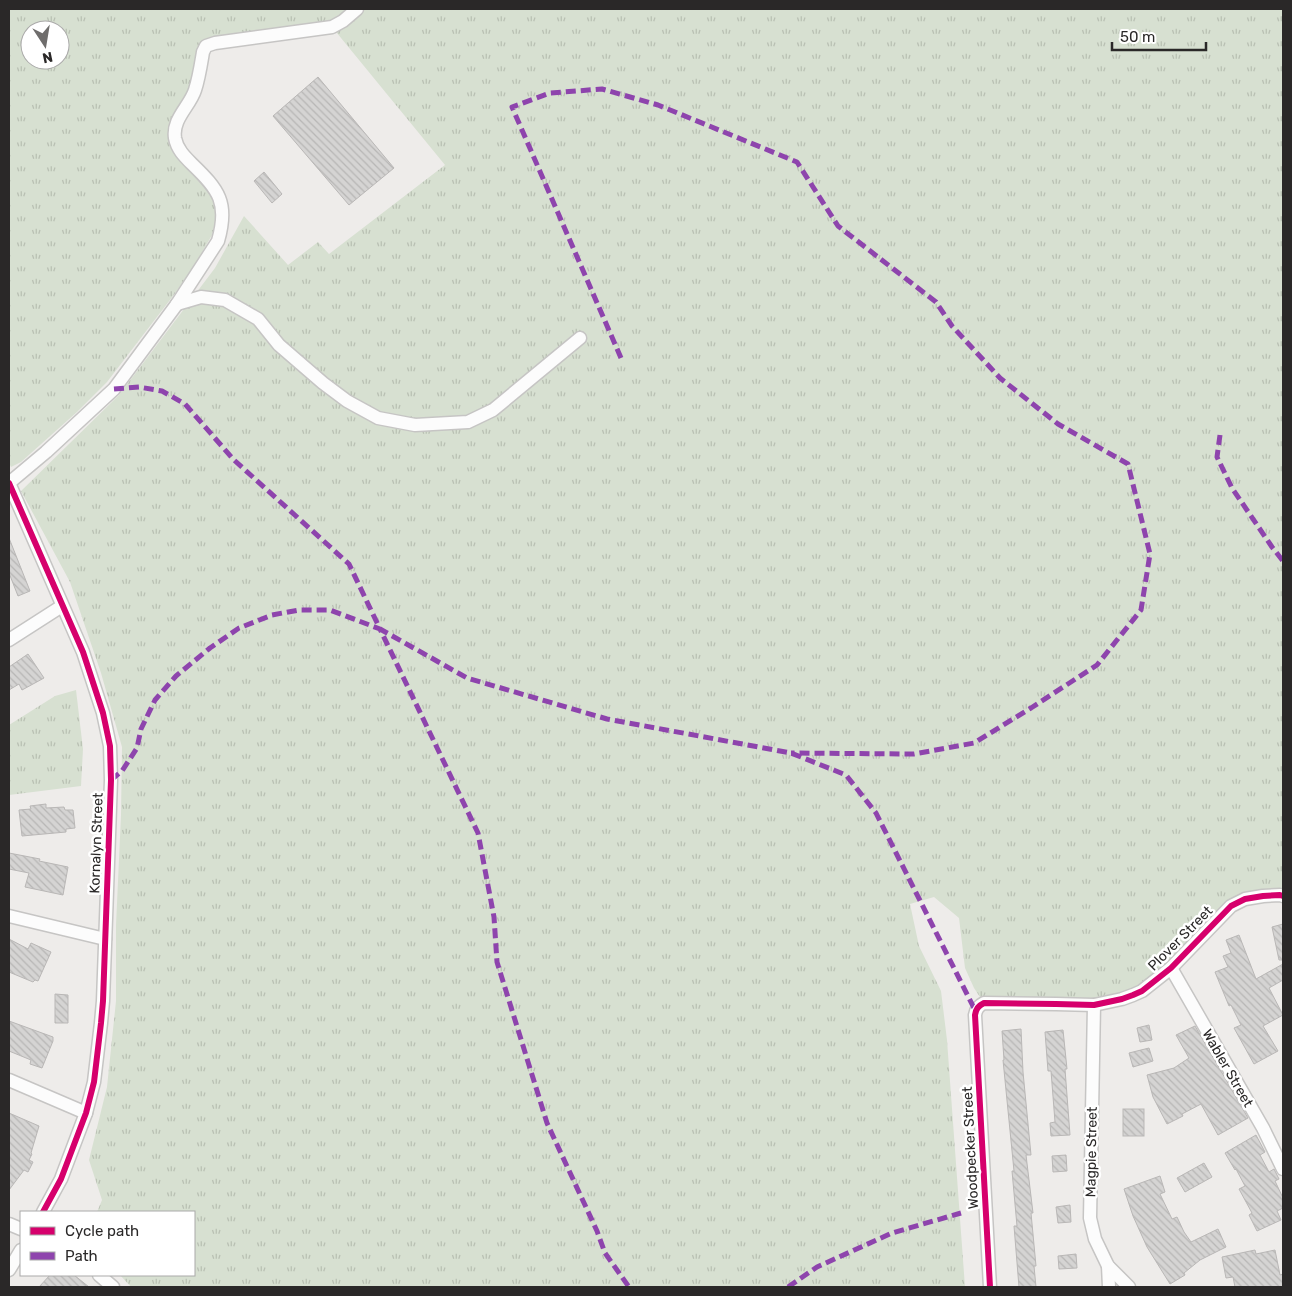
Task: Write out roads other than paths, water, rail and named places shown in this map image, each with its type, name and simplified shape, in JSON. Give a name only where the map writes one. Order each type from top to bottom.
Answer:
[{"type":"street","points":[[9,483],[46,452],[114,389],[177,304],[218,241],[223,213],[221,199],[214,186],[184,156],[175,138],[176,124],[195,91],[206,46],[332,27],[343,21],[357,9]]},
{"type":"street","points":[[177,304],[201,297],[225,300],[258,319],[279,345],[347,401],[378,418],[415,425],[468,422],[493,410],[580,338]]},
{"type":"street","name":"Kornalyn Street","points":[[9,483],[83,652],[103,713],[110,746],[111,780],[102,1023],[99,1049],[94,1082],[86,1113],[61,1179],[44,1211]]},
{"type":"street","points":[[9,640],[62,606]]},
{"type":"street","name":"Plover Street","points":[[978,1008],[984,1003],[1094,1006],[1133,995],[1171,968],[1231,906],[1245,899],[1263,896],[1283,896]]},
{"type":"street","points":[[9,916],[105,938]]},
{"type":"street","name":"Wabler Street","points":[[1171,968],[1263,1128],[1283,1169]]},
{"type":"street","name":"Magpie Street","points":[[1094,1006],[1090,1218],[1095,1240],[1108,1266],[1129,1287]]},
{"type":"street","name":"Woodpecker Street","points":[[978,1008],[975,1016],[990,1287]]},
{"type":"street","points":[[9,1080],[86,1113]]},
{"type":"street","points":[[9,1270],[20,1252]]},
{"type":"street","points":[[1108,1266],[1109,1287]]},
{"type":"street","points":[[100,1276],[113,1287]]}]
